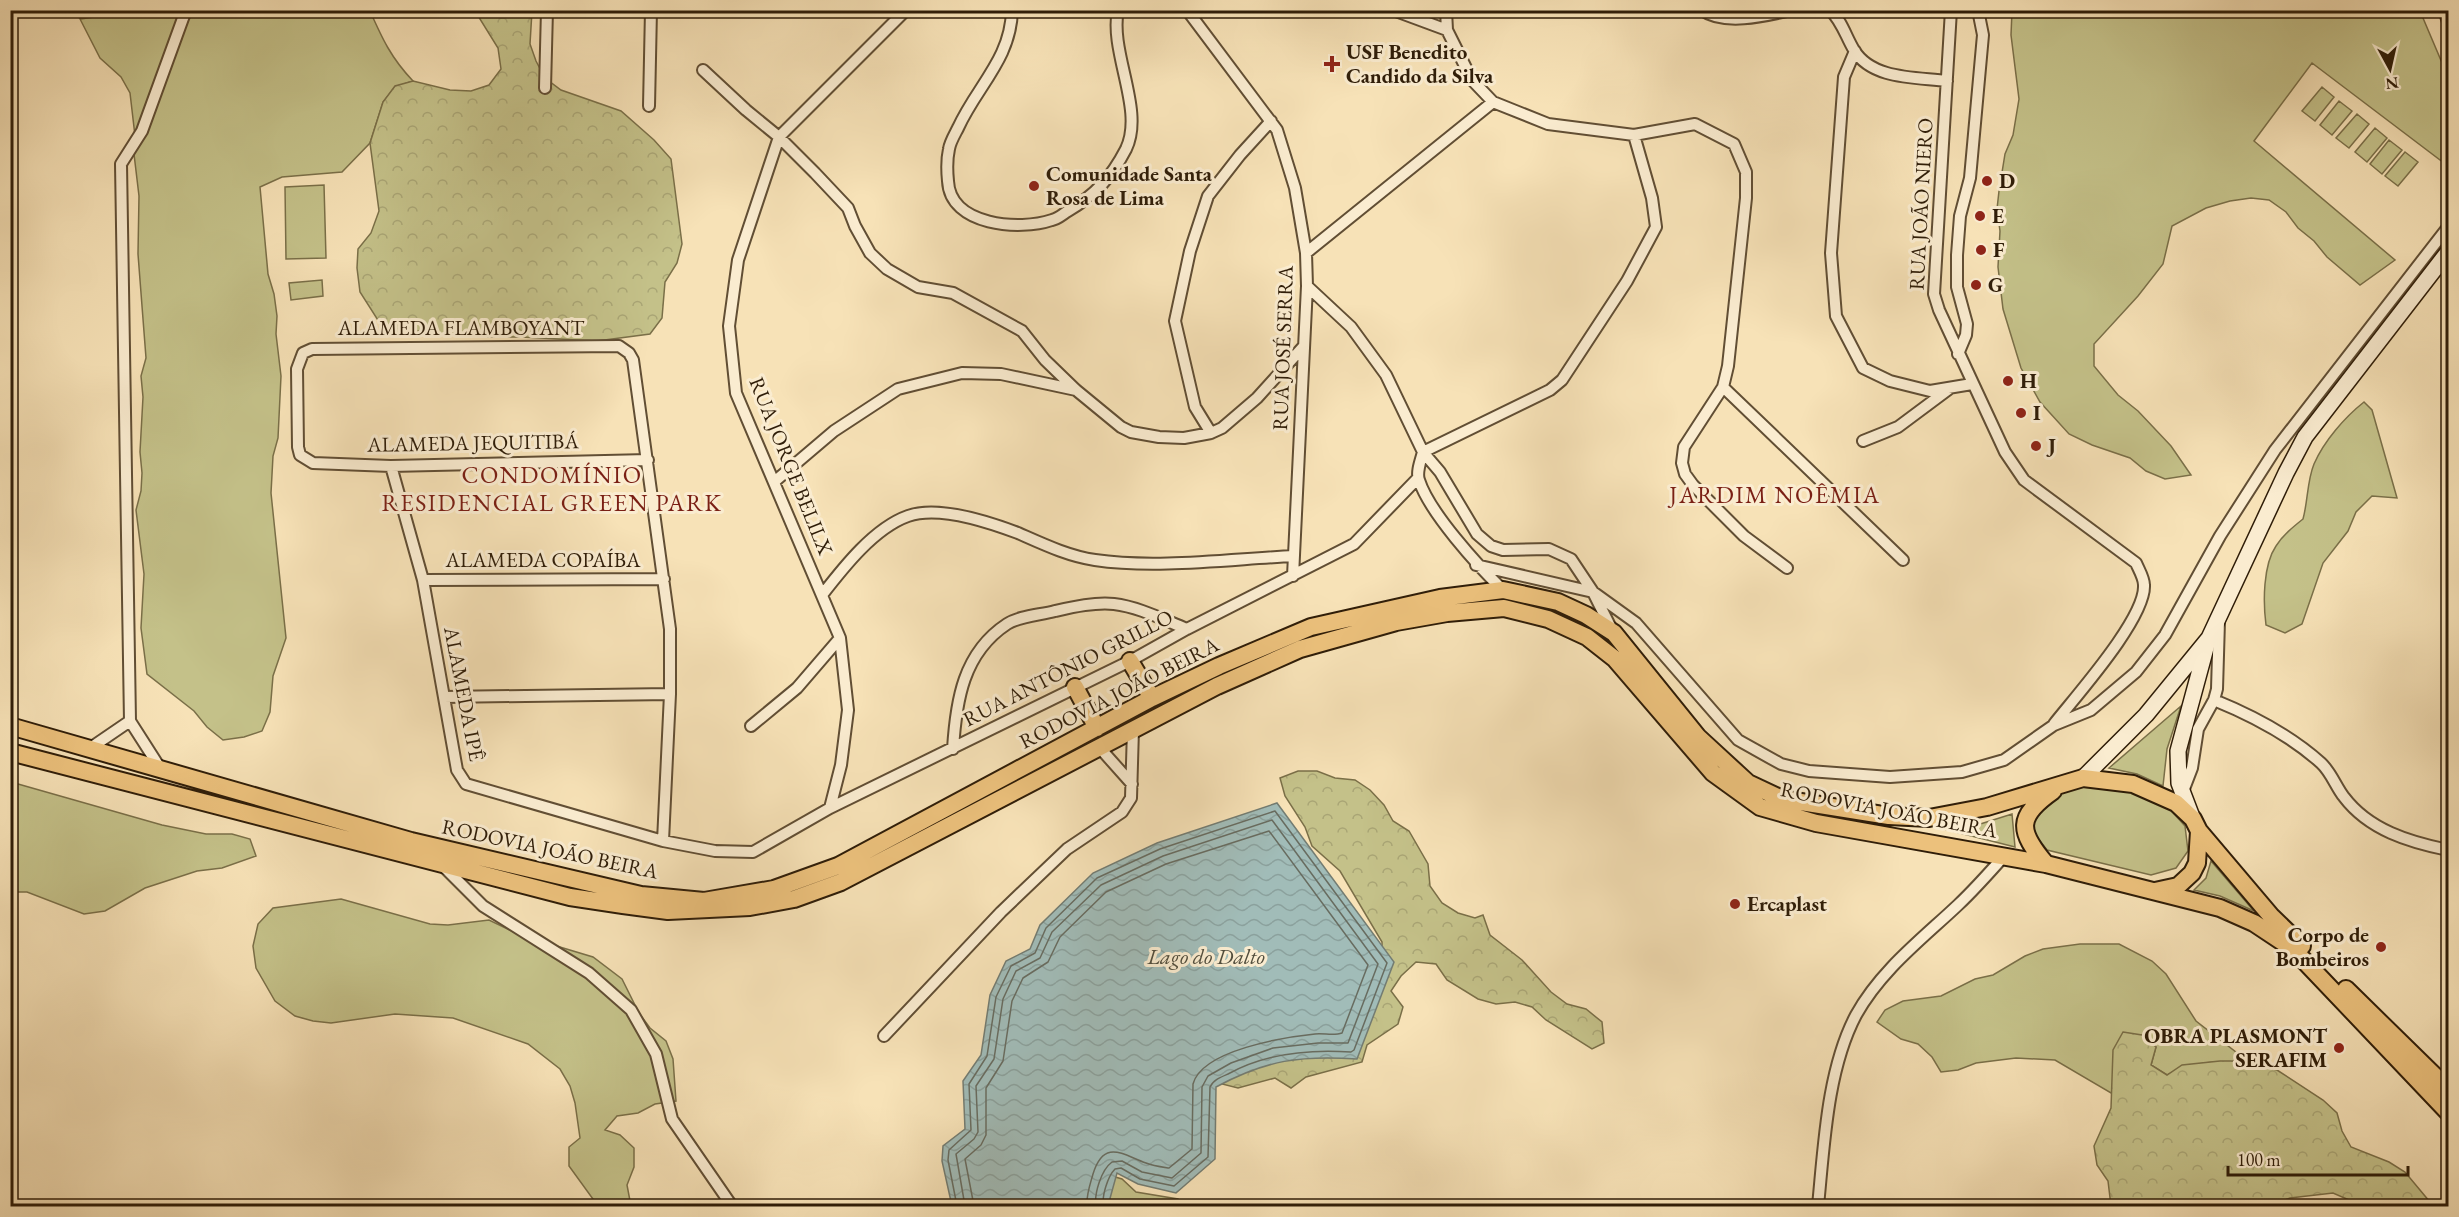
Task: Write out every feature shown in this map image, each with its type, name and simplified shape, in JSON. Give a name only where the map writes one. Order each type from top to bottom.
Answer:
[{"type":"main road","points":[[2082,778],[2146,715],[2209,638],[2305,437],[2448,252]]},
{"type":"main road","name":"RODOVIA JOÃO BEIRA","points":[[10,726],[411,841],[641,895],[704,901],[774,889],[838,866],[1152,698],[1219,666],[1311,627],[1440,598],[1503,590],[1558,602],[1586,615],[1614,633],[1698,737],[1748,783],[1782,799],[1889,816],[1929,818],[1987,807],[2082,778],[2133,784],[2176,803],[2271,916],[2448,1089]]},
{"type":"main road","name":"RODOVIA JOÃO BEIRA","points":[[10,752],[570,897],[668,910],[750,907],[794,898],[841,882],[1217,686],[1300,649],[1396,622],[1447,613],[1504,608],[1548,619],[1587,637],[1615,659],[1713,773],[1760,807],[1816,823],[2046,864],[2220,908],[2253,922],[2293,949],[2448,1112]]},
{"type":"main road","points":[[2151,891],[2178,886],[2192,873],[2198,863],[2196,825],[2182,794],[2177,761],[2209,638]]},
{"type":"main road","points":[[1130,661],[1152,698]]},
{"type":"main road","points":[[1075,687],[1097,728]]},
{"type":"main road","points":[[2046,864],[2028,843],[2025,831],[2027,816],[2038,802],[2061,785]]},
{"type":"street","points":[[162,771],[130,721],[121,165],[142,130],[186,10]]},
{"type":"street","points":[[545,88],[547,10]]},
{"type":"street","points":[[649,105],[651,10]]},
{"type":"street","name":"RUA JORGE BELILX","points":[[830,808],[841,765],[848,710],[840,638],[736,393],[729,326],[738,260],[779,137],[906,10]]},
{"type":"street","points":[[1012,10],[1012,28],[1003,54],[964,115],[949,149],[948,182],[950,195],[963,209],[982,221],[1020,226],[1053,220],[1091,198],[1113,172],[1127,146],[1131,115],[1116,26],[1118,10]]},
{"type":"street","name":"RUA JOSÉ SERRA","points":[[1187,10],[1277,130],[1295,188],[1306,253],[1307,286],[1293,576]]},
{"type":"street","points":[[1393,10],[1447,30]]},
{"type":"street","points":[[1446,10],[1447,30],[1472,80],[1493,102],[1548,124],[1634,135],[1695,124],[1734,144],[1746,172],[1746,198],[1728,366],[1723,387],[1684,447],[1682,463],[1685,474],[1693,485],[1744,536],[1787,568]]},
{"type":"street","points":[[1702,10],[1719,19],[1731,19],[1791,10]]},
{"type":"street","points":[[1830,10],[1865,64],[1884,72],[1947,81]]},
{"type":"street","name":"RUA JOÃO NIERO","points":[[1951,10],[1934,294],[1972,384],[2005,452],[2024,480],[2136,563],[2144,585],[2139,609],[2108,656],[2054,725]]},
{"type":"street","points":[[1958,354],[1966,335],[1967,324],[1958,287],[1957,255],[1964,197],[1970,178],[1979,82],[1983,35],[1978,10]]},
{"type":"street","points":[[2444,10],[2448,22]]},
{"type":"street","points":[[1855,51],[1845,77],[1831,253],[1836,316],[1863,369],[1890,381],[1930,391],[1972,384]]},
{"type":"street","points":[[703,70],[779,137],[848,208],[870,253],[887,269],[918,286],[953,293],[1022,331],[1045,360],[1076,390],[1121,427],[1131,432],[1159,437],[1184,438],[1211,433],[1222,428],[1257,398],[1303,347]]},
{"type":"street","points":[[1306,253],[1493,102]]},
{"type":"street","points":[[1211,433],[1195,408],[1175,321],[1190,251],[1208,196],[1240,154],[1271,121]]},
{"type":"street","points":[[1423,452],[1550,390],[1562,380],[1627,281],[1656,227],[1652,198],[1634,135]]},
{"type":"street","points":[[1476,565],[1593,592],[1636,623],[1738,740],[1781,764],[1809,771],[1879,777],[1962,772],[2004,760],[2054,725],[2091,710],[2136,672],[2165,635],[2220,536],[2275,450],[2448,227]]},
{"type":"street","points":[[1307,286],[1351,327],[1386,375],[1423,452],[1440,472],[1478,534],[1491,546],[1503,550],[1549,549],[1571,559],[1593,592],[1614,633]]},
{"type":"street","name":"ALAMEDA FLAMBOYANT","points":[[300,455],[297,369],[303,353],[312,349],[619,346],[628,352],[633,360],[648,460]]},
{"type":"street","points":[[774,482],[834,431],[898,389],[962,373],[1000,374],[1076,390]]},
{"type":"street","points":[[1723,387],[1903,560]]},
{"type":"street","points":[[1863,441],[1898,427],[1950,388]]},
{"type":"street","points":[[1423,452],[1418,478],[1432,505],[1476,565],[1503,590]]},
{"type":"street","name":"ALAMEDA JEQUITIBÁ","points":[[300,455],[313,463],[391,466],[648,460]]},
{"type":"street","points":[[648,460],[670,629],[670,694],[663,841]]},
{"type":"street","name":"ALAMEDA IPÊ","points":[[391,466],[423,580],[457,770],[466,784],[663,841],[715,851]]},
{"type":"street","name":"RUA ANTÔNIO GRILLO","points":[[715,851],[753,852],[830,808],[1130,661],[1187,629],[1354,544],[1418,478]]},
{"type":"street","points":[[822,596],[845,566],[877,534],[908,516],[937,511],[1000,526],[1079,558],[1124,564],[1294,556]]},
{"type":"street","name":"ALAMEDA COPAÍBA","points":[[423,580],[664,579]]},
{"type":"street","points":[[953,749],[956,706],[970,664],[985,643],[1008,623],[1080,606],[1113,604],[1187,629]]},
{"type":"street","points":[[2182,794],[2192,768],[2198,729],[2214,700],[2217,689],[2219,619]]},
{"type":"street","points":[[751,726],[802,682],[840,638]]},
{"type":"street","points":[[444,697],[670,694]]},
{"type":"street","points":[[2214,700],[2283,735],[2323,764],[2345,799],[2376,827],[2423,845],[2448,850]]},
{"type":"street","points":[[89,749],[130,721]]},
{"type":"street","points":[[884,1036],[1002,912],[1067,849],[1122,812],[1131,798],[1133,729]]},
{"type":"street","points":[[1099,747],[1132,784]]},
{"type":"street","points":[[1818,1206],[1822,1151],[1830,1097],[1856,1015],[1900,958],[1957,906],[2005,855]]},
{"type":"street","points":[[441,864],[483,906],[589,973],[631,1010],[656,1054],[672,1119],[732,1206]]},
{"type":"green space","points":[[97,10],[370,11],[388,48],[413,81],[395,87],[383,102],[370,143],[342,172],[282,177],[260,187],[268,274],[277,316],[276,334],[281,376],[278,438],[273,456],[271,493],[286,638],[273,676],[270,712],[262,731],[244,737],[223,740],[207,727],[194,711],[147,674],[141,628],[144,574],[136,510],[141,491],[142,473],[141,376],[146,358],[138,254],[139,196],[134,154],[135,136],[130,93],[121,77],[100,58],[79,17]]},
{"type":"green space","points":[[70,11],[101,11],[100,16],[81,19]]},
{"type":"green space","points":[[475,11],[532,11],[530,44],[545,78],[561,90],[621,111],[654,140],[671,159],[682,244],[677,263],[665,282],[662,318],[650,334],[597,341],[488,337],[463,333],[438,336],[419,331],[388,336],[360,292],[357,268],[358,249],[371,233],[379,211],[370,143],[383,102],[395,86],[413,81],[450,90],[471,91],[489,85],[501,69],[498,48]]},
{"type":"green space","points":[[2012,11],[2420,11],[2448,77],[2448,166],[2312,63],[2254,141],[2395,260],[2360,285],[2327,257],[2314,241],[2298,228],[2286,212],[2269,200],[2251,198],[2230,201],[2206,208],[2172,226],[2163,264],[2138,296],[2094,344],[2094,366],[2118,395],[2138,411],[2171,446],[2191,475],[2165,479],[2146,471],[2130,458],[2092,445],[2069,434],[2040,402],[2021,368],[2003,309],[1998,267],[1999,191],[2005,154],[2013,135],[2019,99],[2011,35]]},
{"type":"green space","points":[[2322,87],[2334,97],[2315,121],[2302,111]]},
{"type":"green space","points":[[2339,101],[2352,111],[2332,135],[2320,125]]},
{"type":"green space","points":[[2357,114],[2369,124],[2349,148],[2336,138]]},
{"type":"green space","points":[[2375,128],[2387,138],[2367,162],[2355,152]]},
{"type":"green space","points":[[2389,140],[2402,150],[2382,174],[2370,164]]},
{"type":"green space","points":[[2405,152],[2418,162],[2398,186],[2385,176]]},
{"type":"green space","points":[[324,185],[326,258],[286,259],[285,187]]},
{"type":"green space","points":[[322,280],[323,296],[291,300],[289,283]]},
{"type":"green space","points":[[2364,402],[2372,410],[2397,498],[2372,496],[2356,512],[2348,531],[2323,563],[2302,624],[2285,633],[2266,625],[2264,595],[2266,573],[2272,554],[2288,531],[2303,519],[2310,477],[2318,455],[2336,430]]},
{"type":"green space","points":[[2181,706],[2167,749],[2163,786],[2137,774],[2109,768]]},
{"type":"green space","points":[[1298,771],[1317,771],[1335,778],[1355,780],[1370,790],[1384,805],[1393,821],[1409,831],[1428,864],[1430,886],[1442,903],[1458,913],[1475,918],[1483,915],[1490,935],[1522,960],[1551,992],[1567,1004],[1586,1009],[1602,1022],[1604,1043],[1592,1049],[1546,1020],[1532,1007],[1515,1002],[1496,1004],[1478,999],[1447,980],[1436,964],[1416,962],[1401,976],[1391,991],[1403,1007],[1398,1024],[1367,1045],[1362,1062],[1306,1077],[1291,1088],[1275,1078],[1238,1088],[1218,1083],[1382,961],[1382,942],[1340,871],[1312,846],[1305,827],[1285,796],[1280,778]]},
{"type":"green space","points":[[11,782],[162,825],[206,834],[232,834],[250,839],[256,856],[222,868],[197,871],[145,888],[105,911],[84,914],[27,892],[11,892]]},
{"type":"green space","points":[[2093,784],[2134,789],[2167,806],[2185,826],[2188,851],[2176,868],[2151,875],[2047,850],[2034,833],[2031,813],[2043,797]]},
{"type":"green space","points":[[2012,814],[2015,847],[1944,829],[1974,826]]},
{"type":"green space","points":[[2211,861],[2254,911],[2220,896],[2194,890],[2206,878]]},
{"type":"green space","points":[[341,899],[430,924],[448,925],[489,920],[520,935],[593,957],[622,979],[639,1013],[650,1028],[666,1041],[673,1059],[676,1101],[655,1104],[638,1113],[617,1116],[605,1130],[620,1135],[634,1148],[634,1167],[627,1185],[631,1206],[598,1206],[569,1166],[569,1147],[580,1138],[570,1086],[560,1069],[528,1044],[453,1018],[395,1014],[331,1023],[313,1021],[295,1016],[275,1001],[256,968],[253,946],[258,924],[273,908]]},
{"type":"green space","points":[[2080,944],[2119,944],[2152,961],[2166,974],[2196,1021],[2241,1056],[2244,1062],[2195,1064],[2167,1075],[2151,1065],[2156,1047],[2142,1035],[2111,1093],[2055,1060],[2016,1058],[1976,1063],[1958,1070],[1941,1072],[1932,1057],[1918,1044],[1901,1039],[1877,1022],[1885,1010],[1903,1001],[1941,996],[1975,979],[1993,975],[2025,956],[2043,949]]},
{"type":"green space","points":[[2123,1032],[2142,1035],[2156,1047],[2151,1065],[2167,1075],[2182,1065],[2220,1061],[2239,1061],[2277,1070],[2323,1100],[2337,1113],[2342,1131],[2351,1147],[2389,1162],[2405,1172],[2430,1202],[2446,1206],[2363,1206],[2333,1193],[2290,1198],[2268,1206],[2111,1206],[2108,1181],[2097,1165],[2094,1146],[2111,1108],[2113,1050]]},
{"type":"green space","points":[[1105,1174],[1122,1179],[1136,1192],[1178,1199],[1182,1206],[1104,1206]]},
{"type":"water","name":"Lago do Dalto","points":[[1277,803],[1394,962],[1357,1059],[1318,1058],[1284,1061],[1251,1071],[1216,1087],[1215,1159],[1176,1193],[1138,1184],[1117,1173],[1109,1202],[1110,1206],[952,1206],[942,1161],[943,1146],[965,1129],[963,1081],[981,1055],[990,995],[1006,961],[1030,949],[1040,925],[1093,873],[1157,843]]},
{"type":"place","name":"USF Benedito Candido da Silva","points":[[1332,64]]},
{"type":"place","name":"D","points":[[1987,181]]},
{"type":"place","name":"Comunidade Santa Rosa de Lima","points":[[1034,186]]},
{"type":"place","name":"E","points":[[1980,216]]},
{"type":"place","name":"F","points":[[1981,250]]},
{"type":"place","name":"G","points":[[1976,285]]},
{"type":"place","name":"H","points":[[2008,381]]},
{"type":"place","name":"I","points":[[2021,413]]},
{"type":"place","name":"J","points":[[2036,446]]},
{"type":"place","name":"Ercaplast","points":[[1735,904]]},
{"type":"place","name":"Corpo de Bombeiros","points":[[2381,947]]},
{"type":"place","name":"OBRA PLASMONT SERAFIM","points":[[2339,1048]]},
{"type":"district","name":"CONDOMÍNIO RESIDENCIAL GREEN PARK","points":[[552,489]]},
{"type":"district","name":"JARDIM NOÊMIA","points":[[1775,495]]}]
